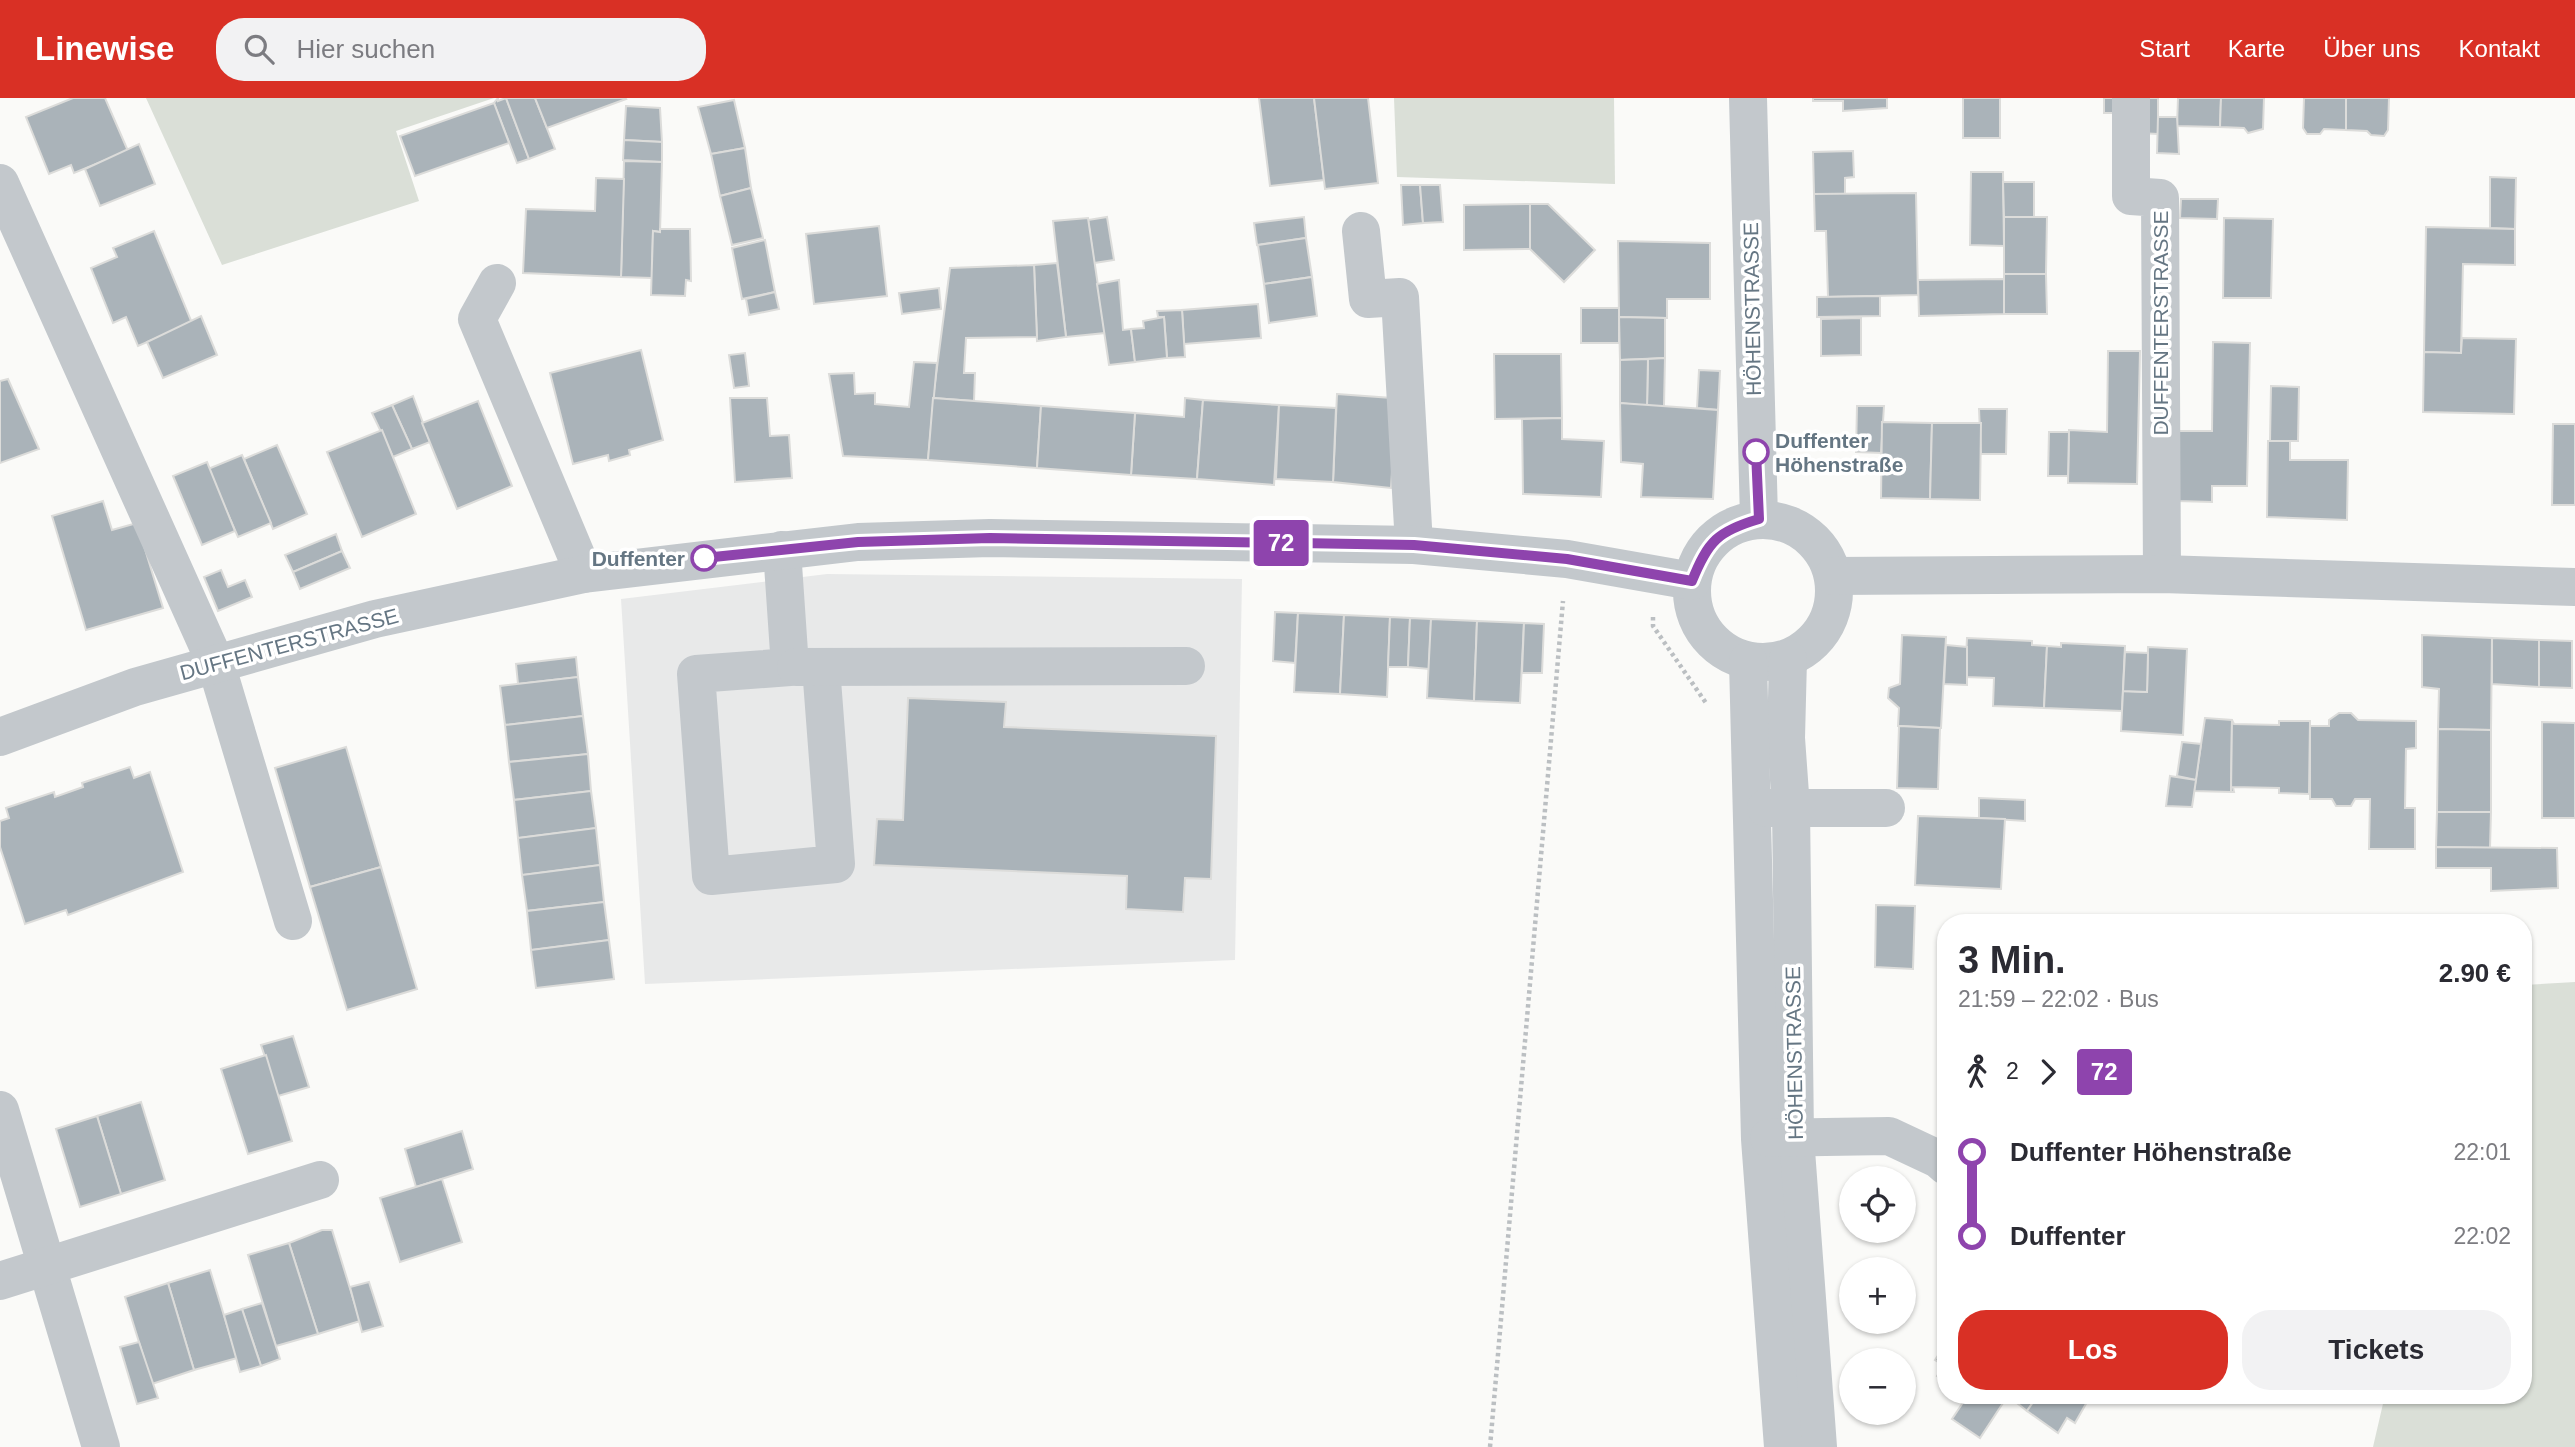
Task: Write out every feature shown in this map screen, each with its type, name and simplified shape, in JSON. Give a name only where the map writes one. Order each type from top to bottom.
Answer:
[{"type":"street","name":"HÖHENSTRASSE","points":[[1748,98],[1759,519]]},
{"type":"street","name":"DUFFENTERSTRASSE","points":[[2131,98],[2131,196],[2160,198],[2162,575]]},
{"type":"street","points":[[0,183],[216,664],[293,921]]},
{"type":"street","points":[[1362,231],[1368,299],[1400,297],[1414,545]]},
{"type":"street","points":[[497,283],[477,319],[584,574]]},
{"type":"street","points":[[1759,519],[1784,523],[1807,534],[1824,553],[1833,576],[1834,602],[1826,626],[1810,646],[1788,659],[1748,662],[1728,653],[1711,640],[1699,622],[1692,602],[1692,581],[1704,550],[1728,528],[1759,519]]},
{"type":"street","name":"DUFFENTERSTRASSE","points":[[0,737],[135,687],[374,619],[584,574],[858,542],[990,538],[1414,545],[1567,559],[1692,581]]},
{"type":"street","points":[[782,550],[806,667],[836,864],[711,876],[696,674],[806,667],[1186,666]]},
{"type":"street","points":[[1833,576],[2162,575],[2575,587]]},
{"type":"street","name":"HÖHENSTRASSE","points":[[1783,1447],[1778,1138],[1791,808],[1786,738],[1788,659]]},
{"type":"street","name":"HÖHENSTRASSE","points":[[1748,662],[1751,809],[1778,1138],[1818,1447]]},
{"type":"street","points":[[1751,809],[1886,808]]},
{"type":"street","points":[[0,1110],[101,1447]]},
{"type":"street","points":[[1778,1138],[1889,1136],[1937,1159]]},
{"type":"street","points":[[0,1282],[320,1180]]},
{"type":"path","points":[[1490,1447],[1567,559]]},
{"type":"shaded area","points":[[146,98],[494,98],[396,131],[419,201],[222,265]]},
{"type":"shaded area","points":[[1394,98],[1614,98],[1615,184],[1397,177]]},
{"type":"shaded area","points":[[827,574],[1242,579],[1235,960],[645,984],[621,599]]},
{"type":"shaded area","points":[[2575,982],[2575,1447],[2373,1447],[2383,1404],[2532,1404],[2532,985]]},
{"type":"building","points":[[73,98],[105,98],[128,151],[74,173],[71,165],[49,174],[26,117]]},
{"type":"building","points":[[498,98],[498,101],[506,98],[529,159],[517,163],[494,103]]},
{"type":"building","points":[[506,98],[535,98],[555,149],[529,159]]},
{"type":"building","points":[[535,98],[625,98],[626,99],[547,128]]},
{"type":"building","points":[[1259,98],[1314,98],[1324,180],[1270,186]]},
{"type":"building","points":[[1314,98],[1368,98],[1378,183],[1325,189]]},
{"type":"building","points":[[1813,98],[1887,98],[1887,108],[1843,111],[1843,101],[1813,101]]},
{"type":"building","points":[[1963,98],[2000,98],[2000,138],[1963,138]]},
{"type":"building","points":[[2104,98],[2124,98],[2123,113],[2104,113]]},
{"type":"building","points":[[2140,98],[2158,98],[2158,134],[2139,133]]},
{"type":"building","points":[[2178,98],[2221,98],[2220,127],[2177,126]]},
{"type":"building","points":[[2221,98],[2264,98],[2263,129],[2248,133],[2244,128],[2220,127]]},
{"type":"building","points":[[2304,98],[2346,98],[2346,130],[2324,129],[2320,134],[2307,134],[2303,128]]},
{"type":"building","points":[[2346,98],[2389,98],[2388,130],[2384,136],[2371,135],[2367,131],[2346,130]]},
{"type":"building","points":[[734,100],[745,148],[711,154],[698,107]]},
{"type":"building","points":[[494,103],[509,143],[415,176],[400,136]]},
{"type":"building","points":[[626,106],[660,108],[662,142],[624,140]]},
{"type":"building","points":[[2158,117],[2177,117],[2179,154],[2157,153]]},
{"type":"building","points":[[624,140],[662,142],[662,162],[623,160]]},
{"type":"building","points":[[139,144],[155,184],[100,206],[85,169]]},
{"type":"building","points":[[745,148],[751,188],[720,196],[711,154]]},
{"type":"building","points":[[1853,151],[1854,177],[1845,178],[1845,194],[1814,194],[1813,152]]},
{"type":"building","points":[[624,161],[662,162],[660,232],[653,231],[652,278],[621,277]]},
{"type":"building","points":[[1971,172],[2003,172],[2004,246],[1970,245]]},
{"type":"building","points":[[2490,177],[2516,178],[2515,229],[2490,228]]},
{"type":"building","points":[[596,178],[624,179],[621,277],[523,273],[526,209],[595,211]]},
{"type":"building","points":[[2003,182],[2034,182],[2034,217],[2004,217]]},
{"type":"building","points":[[1401,185],[1420,185],[1423,223],[1403,225]]},
{"type":"building","points":[[1420,185],[1440,185],[1443,222],[1423,223]]},
{"type":"building","points":[[751,188],[763,238],[732,245],[720,196]]},
{"type":"building","points":[[1916,193],[1918,295],[1828,297],[1826,231],[1815,231],[1814,194]]},
{"type":"building","points":[[2181,199],[2218,199],[2217,219],[2180,218]]},
{"type":"building","points":[[1530,204],[1548,204],[1595,250],[1564,282],[1530,249]]},
{"type":"building","points":[[1530,204],[1530,249],[1464,250],[1464,205]]},
{"type":"building","points":[[1107,217],[1114,260],[1094,263],[1088,220]]},
{"type":"building","points":[[1304,217],[1306,238],[1257,245],[1254,223]]},
{"type":"building","points":[[2004,217],[2047,217],[2046,274],[2004,274]]},
{"type":"building","points":[[1088,218],[1105,333],[1066,337],[1053,221]]},
{"type":"building","points":[[2224,218],[2273,219],[2271,298],[2223,298]]},
{"type":"building","points":[[879,226],[887,296],[814,304],[806,234]]},
{"type":"building","points":[[2426,227],[2515,229],[2515,265],[2463,264],[2461,353],[2424,352]]},
{"type":"building","points":[[660,229],[690,229],[691,281],[686,280],[685,296],[651,295],[653,231],[660,232]]},
{"type":"building","points":[[154,231],[192,323],[138,346],[126,317],[113,323],[91,268],[117,257],[113,248]]},
{"type":"building","points":[[1306,238],[1312,277],[1264,284],[1258,245]]},
{"type":"building","points":[[765,240],[775,292],[742,299],[732,248]]},
{"type":"building","points":[[1618,241],[1710,243],[1710,299],[1667,299],[1667,318],[1619,317]]},
{"type":"building","points":[[1057,263],[1066,337],[1037,341],[1034,265]]},
{"type":"building","points":[[1034,265],[1037,337],[966,338],[964,373],[975,373],[974,401],[933,398],[950,268]]},
{"type":"building","points":[[2004,274],[2046,274],[2047,314],[2004,314]]},
{"type":"building","points":[[1312,277],[1317,316],[1269,323],[1264,284]]},
{"type":"building","points":[[2004,279],[2004,314],[1919,316],[1918,280]]},
{"type":"building","points":[[1119,280],[1123,330],[1131,329],[1135,362],[1109,365],[1097,284]]},
{"type":"building","points":[[939,288],[941,309],[902,314],[899,293]]},
{"type":"building","points":[[775,292],[779,309],[749,315],[746,299]]},
{"type":"building","points":[[1880,296],[1880,316],[1817,317],[1817,297]]},
{"type":"building","points":[[1258,304],[1261,338],[1184,344],[1182,310]]},
{"type":"building","points":[[1581,308],[1619,308],[1619,343],[1581,343]]},
{"type":"building","points":[[1182,310],[1185,357],[1167,358],[1164,317],[1158,317],[1157,311]]},
{"type":"building","points":[[201,316],[217,355],[163,378],[147,342]]},
{"type":"building","points":[[1164,317],[1167,358],[1135,362],[1131,329],[1144,328],[1143,321]]},
{"type":"building","points":[[1619,317],[1665,318],[1665,358],[1620,360]]},
{"type":"building","points":[[1861,318],[1861,355],[1821,356],[1821,319]]},
{"type":"building","points":[[2462,338],[2516,339],[2514,414],[2423,412],[2424,352],[2461,353]]},
{"type":"building","points":[[2213,342],[2250,343],[2247,486],[2212,486],[2212,502],[2177,501],[2179,431],[2212,431]]},
{"type":"building","points":[[641,350],[663,440],[629,450],[630,455],[609,461],[608,455],[573,464],[550,373]]},
{"type":"building","points":[[2108,351],[2140,351],[2137,484],[2068,483],[2069,430],[2107,432]]},
{"type":"building","points":[[745,353],[749,386],[734,388],[729,355]]},
{"type":"building","points":[[1494,354],[1561,354],[1562,418],[1495,419]]},
{"type":"building","points":[[1665,358],[1664,406],[1647,406],[1648,359]]},
{"type":"building","points":[[1648,359],[1647,406],[1620,403],[1620,360]]},
{"type":"building","points":[[914,362],[937,363],[928,460],[843,456],[829,374],[854,373],[855,394],[875,393],[875,404],[909,407]]},
{"type":"building","points":[[1699,370],[1720,371],[1718,410],[1697,408]]},
{"type":"building","points":[[8,379],[39,449],[0,463],[0,381]]},
{"type":"building","points":[[2271,386],[2299,387],[2298,441],[2270,441]]},
{"type":"building","points":[[1337,394],[1392,398],[1395,422],[1391,488],[1333,482]]},
{"type":"building","points":[[413,396],[430,442],[412,449],[392,405]]},
{"type":"building","points":[[730,398],[767,398],[770,436],[789,435],[792,478],[735,482]]},
{"type":"building","points":[[933,398],[1041,406],[1037,468],[928,460]]},
{"type":"building","points":[[1185,398],[1203,400],[1197,479],[1131,475],[1135,413],[1184,417]]},
{"type":"building","points":[[1203,400],[1279,405],[1274,485],[1197,479]]},
{"type":"building","points":[[478,401],[512,486],[457,509],[422,423]]},
{"type":"building","points":[[1620,403],[1718,410],[1713,499],[1641,497],[1643,464],[1621,462]]},
{"type":"building","points":[[392,405],[412,449],[393,457],[372,413]]},
{"type":"building","points":[[1279,405],[1336,408],[1333,482],[1276,479]]},
{"type":"building","points":[[1041,406],[1135,413],[1131,475],[1037,468]]},
{"type":"building","points":[[1857,406],[1884,406],[1881,453],[1856,452]]},
{"type":"building","points":[[1979,409],[2007,409],[2006,454],[1981,454]]},
{"type":"building","points":[[1562,418],[1562,439],[1604,441],[1601,497],[1523,494],[1522,419]]},
{"type":"building","points":[[1882,422],[1932,423],[1930,499],[1881,498]]},
{"type":"building","points":[[1932,423],[1981,423],[1980,500],[1930,499]]},
{"type":"building","points":[[2553,424],[2575,424],[2575,505],[2552,505]]},
{"type":"building","points":[[382,430],[416,514],[362,537],[327,452]]},
{"type":"building","points":[[2049,432],[2069,432],[2068,476],[2048,476]]},
{"type":"building","points":[[2268,441],[2290,441],[2290,460],[2348,460],[2347,520],[2267,517]]},
{"type":"building","points":[[277,445],[307,514],[273,529],[244,459]]},
{"type":"building","points":[[242,455],[271,523],[238,537],[208,469]]},
{"type":"building","points":[[207,462],[235,531],[202,545],[173,476]]},
{"type":"building","points":[[103,501],[112,530],[137,523],[163,608],[86,630],[52,516]]},
{"type":"building","points":[[336,534],[342,551],[293,572],[285,555]]},
{"type":"building","points":[[342,551],[350,568],[300,589],[293,572]]},
{"type":"building","points":[[221,570],[228,587],[245,580],[252,597],[218,611],[204,577]]},
{"type":"building","points":[[1275,612],[1298,613],[1295,663],[1273,661]]},
{"type":"building","points":[[1298,613],[1344,615],[1340,694],[1294,692]]},
{"type":"building","points":[[1344,615],[1390,617],[1387,697],[1340,694]]},
{"type":"building","points":[[1390,617],[1410,618],[1408,667],[1388,667]]},
{"type":"building","points":[[1410,618],[1431,619],[1429,669],[1408,667]]},
{"type":"building","points":[[1431,619],[1477,621],[1474,701],[1427,698]]},
{"type":"building","points":[[1477,621],[1524,623],[1520,703],[1474,701]]},
{"type":"building","points":[[1524,623],[1544,624],[1542,673],[1522,673]]},
{"type":"building","points":[[1902,635],[1946,637],[1941,728],[1898,726],[1899,708],[1888,698],[1889,688],[1900,684]]},
{"type":"building","points":[[2422,635],[2492,638],[2491,730],[2438,729],[2439,689],[2422,687]]},
{"type":"building","points":[[1967,638],[2032,641],[2032,645],[2047,646],[2044,708],[1993,706],[1994,678],[1965,677]]},
{"type":"building","points":[[2492,638],[2539,640],[2539,687],[2492,684]]},
{"type":"building","points":[[2539,640],[2572,641],[2572,688],[2539,687]]},
{"type":"building","points":[[2061,643],[2125,646],[2122,711],[2044,708],[2047,646],[2061,647]]},
{"type":"building","points":[[1946,645],[1967,647],[1967,685],[1944,684]]},
{"type":"building","points":[[2148,647],[2187,649],[2183,735],[2121,731],[2123,691],[2147,692]]},
{"type":"building","points":[[2125,652],[2148,653],[2147,692],[2123,691]]},
{"type":"building","points":[[576,657],[578,677],[518,684],[516,664]]},
{"type":"building","points":[[578,677],[583,716],[505,725],[500,686]]},
{"type":"building","points":[[908,698],[1006,702],[1004,727],[1216,736],[1211,879],[1185,878],[1183,912],[1126,909],[1127,876],[874,865],[877,819],[903,820]]},
{"type":"building","points":[[2339,713],[2351,713],[2358,720],[2416,721],[2416,748],[2406,749],[2405,808],[2415,808],[2415,849],[2369,849],[2370,799],[2355,799],[2351,806],[2336,806],[2332,799],[2310,799],[2310,726],[2329,726],[2329,720]]},
{"type":"building","points":[[583,716],[588,754],[509,762],[505,725]]},
{"type":"building","points":[[2205,718],[2232,720],[2231,792],[2194,791]]},
{"type":"building","points":[[2232,720],[2234,724],[2279,725],[2279,721],[2310,721],[2309,794],[2279,793],[2279,788],[2233,787],[2234,792],[2231,792]]},
{"type":"building","points":[[2542,722],[2575,723],[2575,818],[2542,818]]},
{"type":"building","points":[[1899,726],[1940,728],[1938,789],[1897,788]]},
{"type":"building","points":[[2438,729],[2491,730],[2491,812],[2437,812]]},
{"type":"building","points":[[2182,742],[2201,744],[2196,780],[2177,776]]},
{"type":"building","points":[[346,747],[381,867],[310,887],[275,768]]},
{"type":"building","points":[[588,754],[591,791],[514,800],[509,762]]},
{"type":"building","points":[[130,767],[134,778],[150,772],[183,872],[68,915],[66,910],[25,924],[0,847],[0,821],[9,818],[6,808],[54,792],[55,797],[83,787],[82,783]]},
{"type":"building","points":[[2170,776],[2196,780],[2192,807],[2166,806]]},
{"type":"building","points":[[591,791],[596,828],[518,838],[514,800]]},
{"type":"building","points":[[1979,798],[2025,800],[2025,821],[1979,818]]},
{"type":"building","points":[[2437,812],[2491,812],[2490,848],[2436,847]]},
{"type":"building","points":[[1918,816],[2005,819],[2001,889],[1915,885]]},
{"type":"building","points":[[596,828],[600,865],[522,875],[518,838]]},
{"type":"building","points":[[2436,847],[2557,848],[2558,888],[2491,891],[2491,868],[2436,868]]},
{"type":"building","points":[[600,865],[604,902],[527,911],[522,875]]},
{"type":"building","points":[[381,867],[417,989],[347,1010],[310,887]]},
{"type":"building","points":[[604,902],[609,940],[531,950],[527,911]]},
{"type":"building","points":[[1876,905],[1915,906],[1913,969],[1875,967]]},
{"type":"building","points":[[609,940],[614,979],[536,988],[531,950]]},
{"type":"building","points":[[293,1036],[309,1087],[278,1096],[261,1045]]},
{"type":"building","points":[[266,1055],[292,1141],[248,1154],[221,1069]]},
{"type":"building","points":[[141,1102],[165,1180],[121,1194],[97,1116]]},
{"type":"building","points":[[97,1116],[121,1194],[80,1207],[56,1129]]},
{"type":"building","points":[[462,1131],[473,1169],[416,1187],[405,1149]]},
{"type":"building","points":[[442,1179],[462,1242],[400,1262],[380,1198]]},
{"type":"building","points":[[322,1230],[332,1230],[360,1321],[318,1334],[289,1243]]},
{"type":"building","points":[[289,1243],[318,1334],[276,1346],[248,1255]]},
{"type":"building","points":[[210,1270],[237,1358],[194,1370],[168,1283]]},
{"type":"building","points":[[369,1282],[383,1326],[362,1332],[350,1287]]},
{"type":"building","points":[[168,1283],[194,1370],[152,1384],[125,1297]]},
{"type":"building","points":[[262,1303],[280,1359],[261,1366],[242,1309]]},
{"type":"building","points":[[242,1309],[261,1366],[240,1372],[224,1315]]},
{"type":"building","points":[[139,1342],[158,1398],[137,1404],[120,1347]]},
{"type":"building","points":[[1962,1404],[2002,1404],[1980,1438],[1952,1419]]},
{"type":"building","points":[[2018,1404],[2032,1404],[2027,1411]]},
{"type":"building","points":[[2032,1404],[2086,1404],[2075,1423],[2067,1418],[2058,1433],[2027,1411]]},
{"type":"bus line","name":"72","points":[[704,558],[858,542],[990,538],[1414,545],[1567,559],[1692,581],[1704,550],[1728,528],[1759,519],[1756,452]]},
{"type":"place","name":"Duffenter Höhenstraße","points":[[1756,452]]},
{"type":"place","name":"Duffenter","points":[[704,558]]}]
